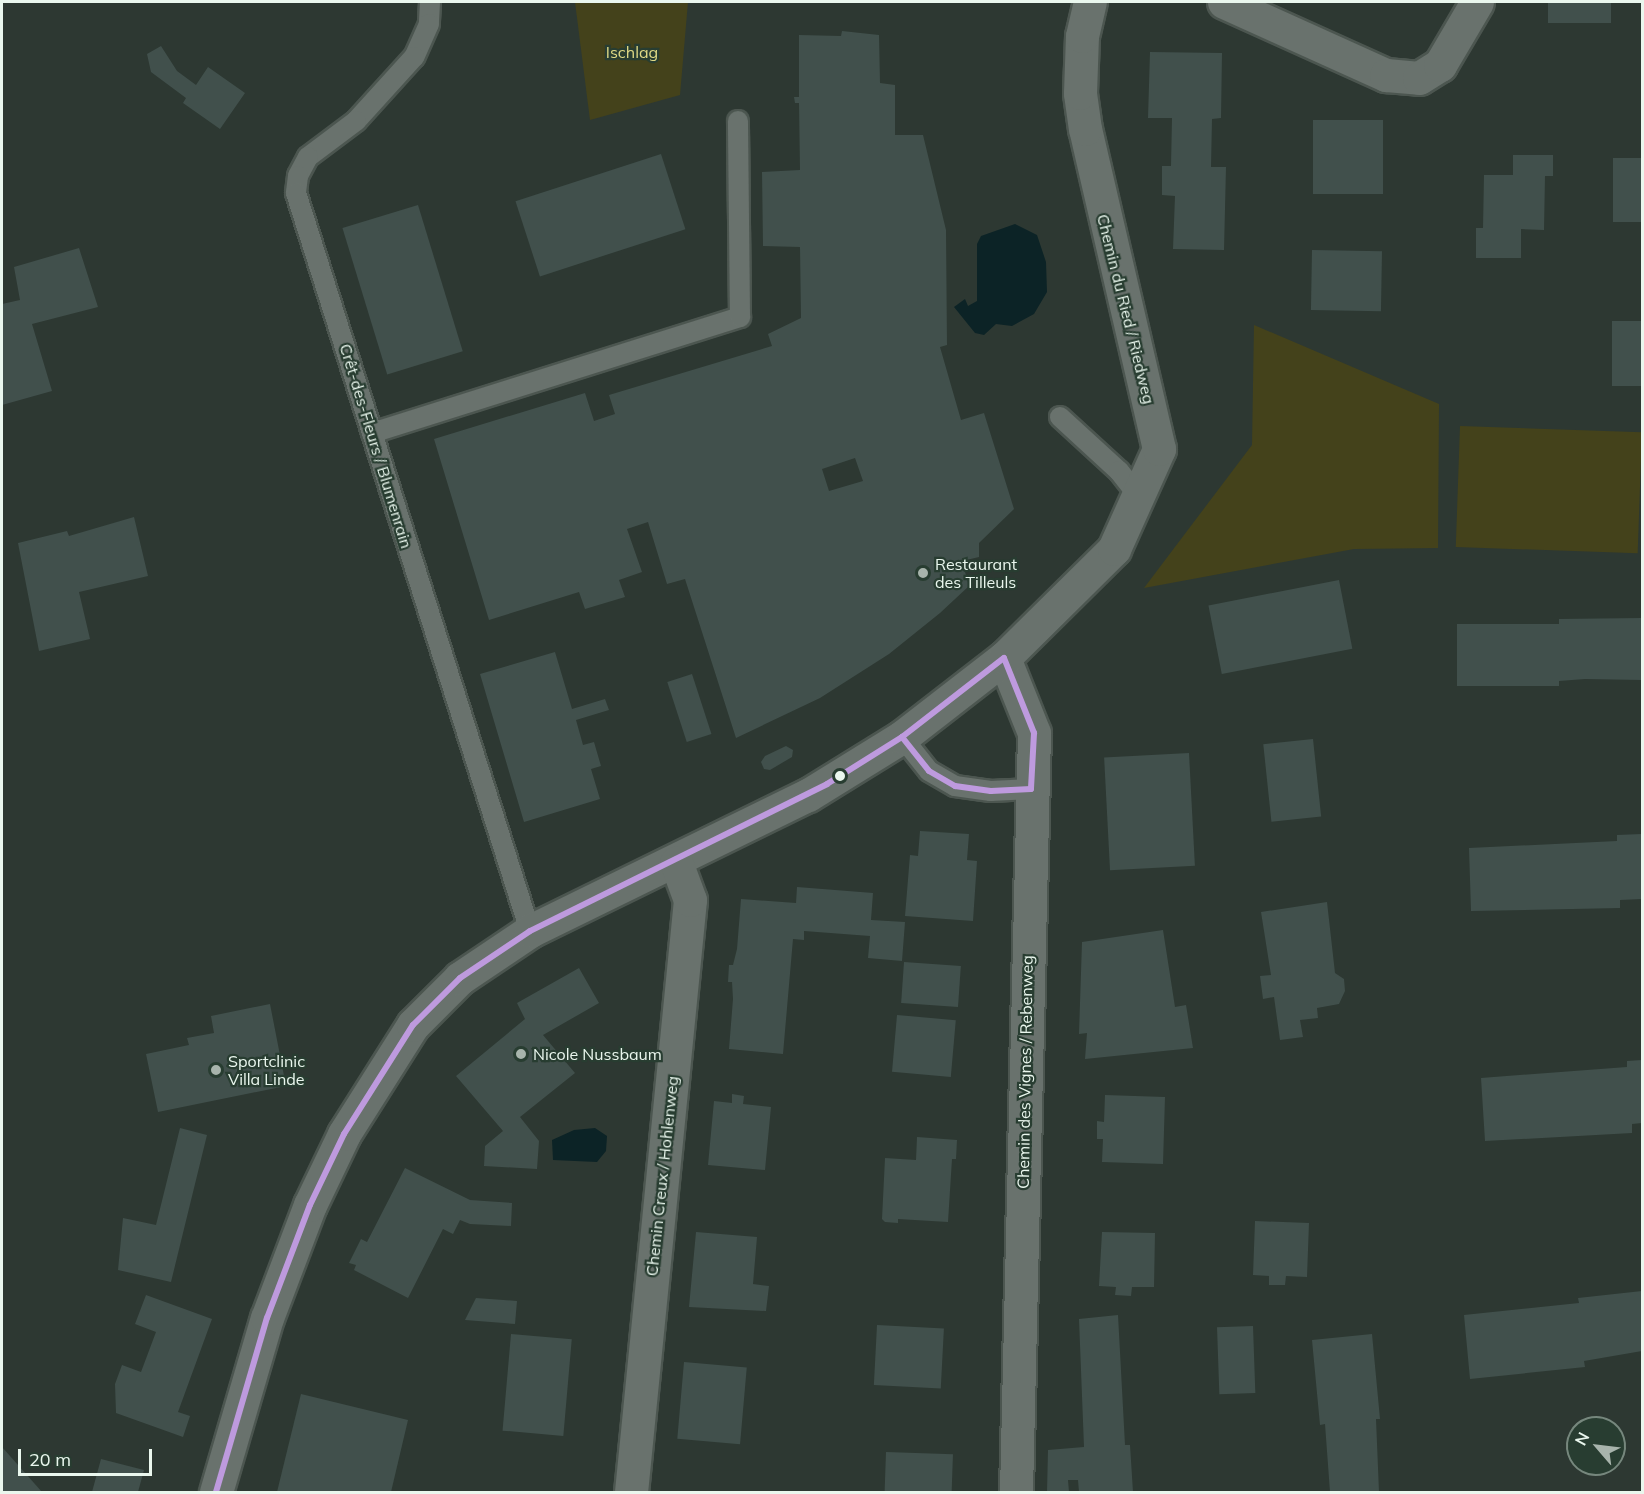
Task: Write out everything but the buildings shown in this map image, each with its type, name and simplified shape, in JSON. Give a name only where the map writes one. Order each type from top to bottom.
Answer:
[{"type":"street","name":"Chemin du Ried / Riedweg","points":[[1004,658],[1074,593],[1114,549],[1159,449],[1085,129],[1080,93],[1081,59],[1090,2]]},
{"type":"street","points":[[1224,2],[1386,75],[1419,78],[1440,65],[1477,2]]},
{"type":"street","points":[[216,1492],[267,1318],[310,1205],[344,1134],[412,1025],[460,978],[530,931],[676,862],[817,790],[902,737],[1004,658]]},
{"type":"street","name":"Chemin des Vignes / Rebenweg","points":[[1004,658],[1034,733],[1016,1492]]},
{"type":"street","name":"Chemin Creux / Hohlenweg","points":[[631,1492],[690,900],[676,862]]},
{"type":"lane","name":"Crêt-des-Fleurs / Blumenrain","points":[[430,2],[429,24],[414,57],[356,121],[308,157],[298,176],[297,193],[530,931]]},
{"type":"lane","points":[[372,433],[740,317],[738,121]]},
{"type":"lane","points":[[1060,417],[1119,471],[1139,497]]},
{"type":"lane","points":[[902,737],[929,771],[955,786],[991,791],[1031,789]]},
{"type":"green space","name":"Ischlag","points":[[575,2],[688,2],[680,95],[590,120]]},
{"type":"green space","points":[[1254,325],[1439,404],[1438,548],[1354,549],[1144,588],[1252,445]]},
{"type":"green space","points":[[1460,426],[1642,432],[1638,553],[1456,547]]},
{"type":"water","points":[[1015,224],[1037,235],[1046,262],[1047,292],[1034,314],[1012,326],[996,324],[984,335],[975,333],[954,307],[965,299],[968,306],[977,301],[977,244],[981,236]]},
{"type":"water","points":[[595,1128],[607,1136],[606,1151],[597,1162],[553,1160],[552,1140],[574,1130]]},
{"type":"transit line","points":[[1004,658],[1034,733],[1031,789]]},
{"type":"transit line","points":[[216,1492],[267,1318],[310,1205],[344,1134],[413,1025],[460,978],[530,931],[827,784],[902,737],[1004,658]]},
{"type":"transit line","points":[[902,737],[929,771],[955,786],[991,791],[1031,789]]},
{"type":"place","name":"Restaurant des Tilleuls","points":[[923,573]]},
{"type":"place","name":"Nicole Nussbaum","points":[[521,1054]]},
{"type":"place","name":"Sportclinic Villa Linde","points":[[216,1070]]}]
